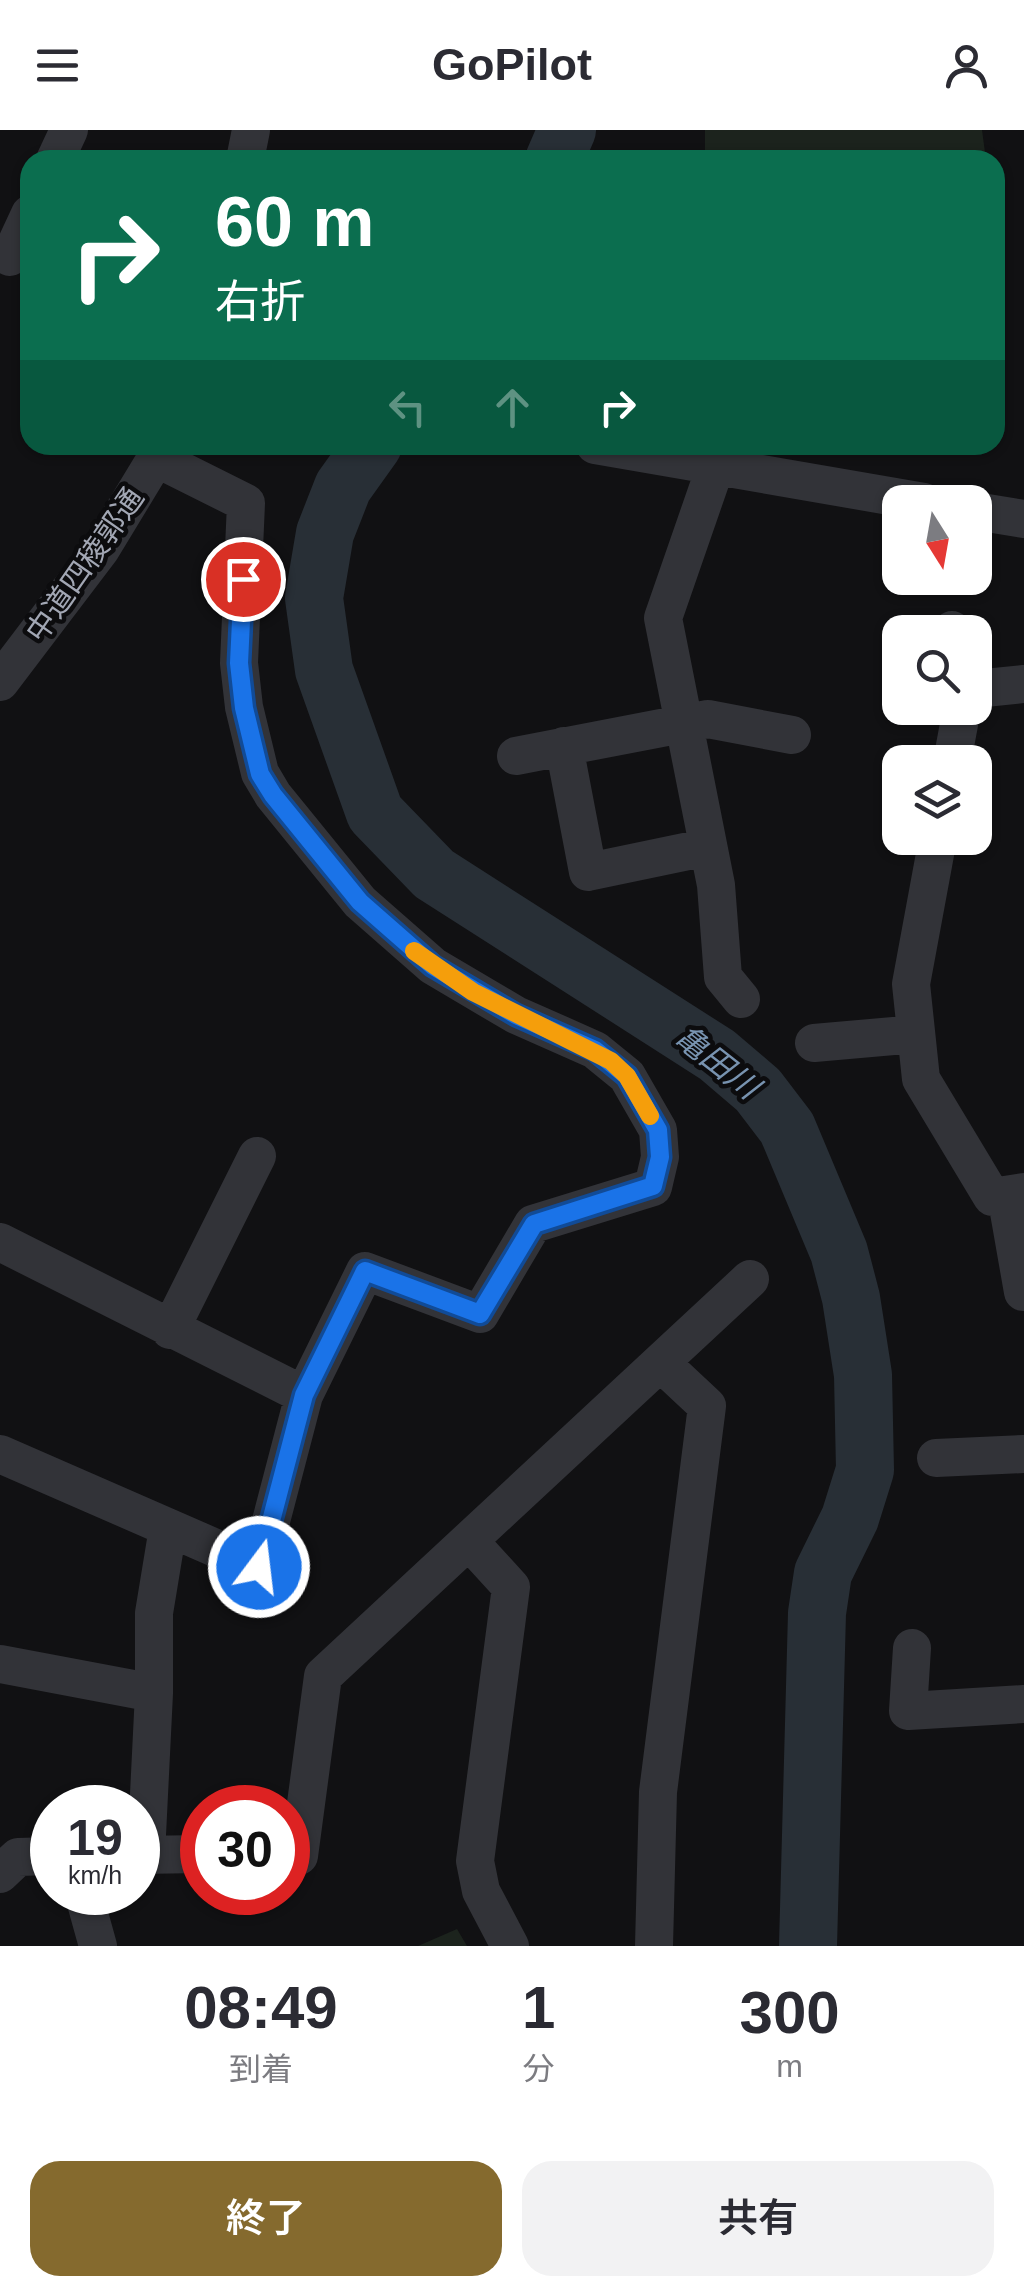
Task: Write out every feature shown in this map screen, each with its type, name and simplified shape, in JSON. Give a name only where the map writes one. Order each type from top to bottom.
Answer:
[{"type":"street","name":"中道四稜郭通","points":[[0,681],[101,550],[159,455]]},
{"type":"street","points":[[0,1454],[259,1567],[304,1395],[365,1271],[480,1314],[534,1224],[653,1186],[660,1157],[658,1130],[627,1076],[595,1050],[516,1015],[433,966],[360,902],[273,795],[260,774],[244,708],[239,663],[246,504],[166,455]]},
{"type":"street","points":[[648,455],[882,495]]},
{"type":"street","points":[[716,468],[664,618],[716,885],[723,976],[741,999]]},
{"type":"street","points":[[992,514],[1024,519]]},
{"type":"street","points":[[992,688],[1024,684]]},
{"type":"street","points":[[516,756],[708,719],[792,735]]},
{"type":"street","points":[[564,746],[588,872],[708,847]]},
{"type":"street","points":[[935,855],[911,984],[921,1079],[992,1197],[1015,1193],[1023,1292]]},
{"type":"street","points":[[814,1043],[916,1034]]},
{"type":"street","points":[[170,1330],[258,1156]]},
{"type":"street","points":[[0,1242],[304,1395]]},
{"type":"street","points":[[308,1785],[323,1676],[750,1280]]},
{"type":"street","points":[[654,1946],[658,1792],[708,1406],[662,1363]]},
{"type":"street","points":[[936,1458],[1024,1454]]},
{"type":"street","points":[[147,1785],[154,1693],[154,1612],[168,1528]]},
{"type":"street","points":[[469,1541],[512,1588],[475,1861],[480,1891],[510,1946]]},
{"type":"street","points":[[912,1648],[908,1710],[1024,1704]]},
{"type":"street","points":[[0,1664],[154,1693]]},
{"type":"street","points":[[0,1874],[18,1856],[30,1856]]},
{"type":"street","points":[[89,1915],[98,1946]]},
{"type":"shaded area","points":[[705,130],[982,130],[985,150],[705,150]]},
{"type":"shaded area","points":[[457,1929],[467,1946],[418,1946]]},
{"type":"waterway","name":"亀田川","points":[[558,150],[567,130]]},
{"type":"waterway","name":"亀田川","points":[[366,455],[343,487],[325,533],[314,598],[324,670],[375,813],[434,874],[717,1055],[758,1090],[787,1128],[839,1252],[863,1375],[865,1470],[850,1518],[823,1573],[817,1613],[808,1946]]},
{"type":"slow traffic","points":[[414,951],[473,992],[611,1061],[627,1076],[650,1116]]},
{"type":"route","points":[[243,579],[238,627],[244,708],[260,774],[288,816],[360,902],[433,966],[516,1015],[611,1061],[627,1076],[658,1130],[661,1145],[653,1186],[534,1224],[480,1314],[365,1271],[304,1395],[259,1567]]}]
